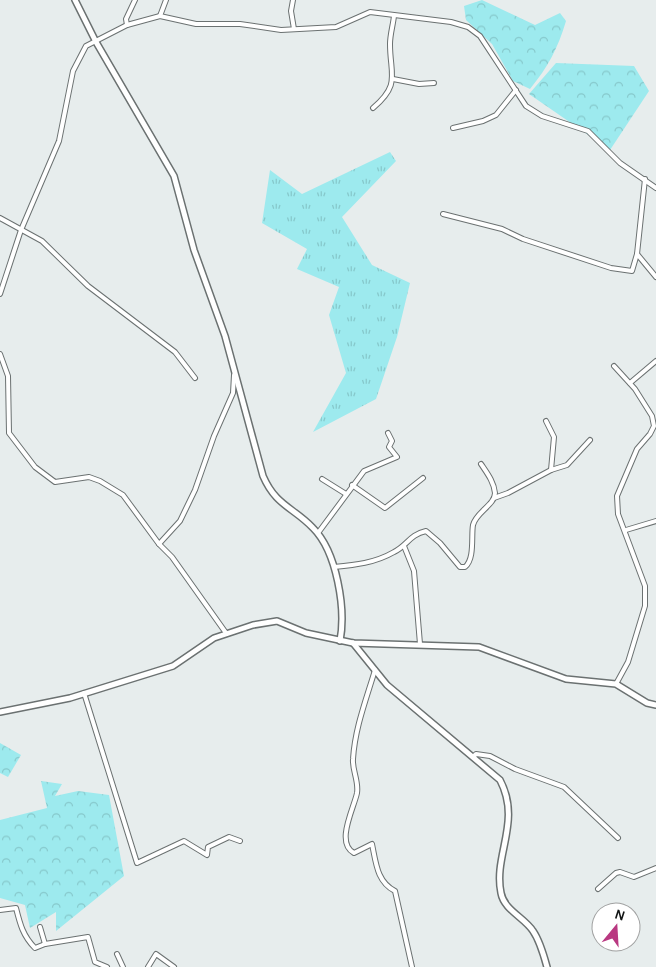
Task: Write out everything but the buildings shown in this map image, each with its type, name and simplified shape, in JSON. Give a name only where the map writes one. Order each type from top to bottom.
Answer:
[{"type":"street","points":[[75,0],[96,42],[174,176],[194,250],[225,336],[263,476],[270,492],[318,533],[334,567],[342,606],[340,641]]},
{"type":"street","points":[[127,25],[126,19],[135,0]]},
{"type":"street","points":[[160,16],[166,0]]},
{"type":"street","points":[[294,0],[291,11],[294,29]]},
{"type":"street","points":[[0,294],[21,230],[59,141],[76,62],[86,46],[127,25],[160,16],[196,24],[240,24],[281,30],[336,27],[370,12],[451,22],[468,27],[480,36],[526,106],[542,116],[588,131],[620,163],[656,188]]},
{"type":"street","points":[[373,108],[385,98],[393,80],[390,44],[394,16]]},
{"type":"street","points":[[393,80],[419,84],[434,83]]},
{"type":"street","points":[[453,128],[483,121],[496,115],[516,90]]},
{"type":"street","points":[[443,214],[502,229],[523,239],[611,268],[632,271],[637,254],[645,179]]},
{"type":"street","points":[[0,218],[42,241],[88,286],[175,352],[195,378]]},
{"type":"street","points":[[637,254],[656,277]]},
{"type":"street","points":[[0,354],[8,376],[9,433],[21,452],[35,467],[55,482],[89,478],[100,481],[123,495],[159,544],[172,557],[226,633]]},
{"type":"street","points":[[630,383],[656,361]]},
{"type":"street","points":[[614,366],[630,383],[652,416],[654,426],[650,434],[637,449],[618,496],[618,514],[626,530],[645,586],[645,606],[628,662],[616,684]]},
{"type":"street","points":[[159,544],[180,521],[195,490],[214,436],[233,393],[234,369]]},
{"type":"street","points":[[652,416],[656,411]]},
{"type":"street","points":[[546,421],[554,437],[551,470]]},
{"type":"street","points":[[318,533],[364,471],[397,457],[388,447],[392,441],[388,434]]},
{"type":"street","points":[[334,567],[374,561],[404,546],[415,534],[426,531],[440,543],[460,567],[465,567],[470,558],[476,516],[494,498],[508,493],[551,470],[567,465],[590,440]]},
{"type":"street","points":[[481,464],[494,487],[494,498]]},
{"type":"street","points":[[352,485],[385,508],[423,478]]},
{"type":"street","points":[[322,479],[346,494]]},
{"type":"street","points":[[626,530],[656,521]]},
{"type":"street","points":[[404,546],[414,571],[420,644]]},
{"type":"street","points":[[0,712],[84,694],[173,666],[214,638],[253,625],[277,621],[306,633],[353,644],[420,644],[479,647],[566,680],[616,684],[647,703],[656,705]]},
{"type":"street","points":[[353,644],[387,685],[474,756],[500,780],[508,794],[508,826],[500,878],[501,895],[506,904],[534,931],[547,967]]},
{"type":"street","points":[[375,670],[360,715],[354,744],[352,762],[357,790],[346,837],[347,846],[354,853],[372,844],[377,869],[384,885],[395,892],[412,967]]},
{"type":"street","points":[[84,694],[136,863],[184,841],[207,855],[208,847],[229,837],[240,841]]},
{"type":"street","points":[[474,756],[476,754],[490,756],[515,769],[564,787],[618,838]]},
{"type":"street","points":[[598,889],[616,873],[620,872],[634,877],[656,868]]},
{"type":"street","points":[[0,910],[16,908],[22,932],[35,948],[45,944],[88,937],[95,962],[108,967]]},
{"type":"street","points":[[40,927],[45,944]]},
{"type":"street","points":[[117,954],[122,967]]},
{"type":"street","points":[[148,967],[156,954],[174,967]]},
{"type":"green space","points":[[482,0],[535,25],[560,13],[566,21],[552,57],[530,89],[513,81],[492,44],[466,20],[464,6]]},
{"type":"green space","points":[[556,63],[634,66],[649,91],[610,150],[529,94]]},
{"type":"green space","points":[[390,152],[396,161],[342,217],[372,265],[410,283],[397,337],[376,399],[313,432],[346,373],[329,315],[339,287],[297,269],[307,249],[262,223],[270,170],[302,194]]},
{"type":"green space","points":[[0,743],[21,755],[8,777],[0,773]]},
{"type":"green space","points":[[41,781],[62,784],[55,796],[78,791],[109,795],[124,876],[56,931],[56,912],[30,928],[25,905],[0,898],[0,820],[47,808]]}]
